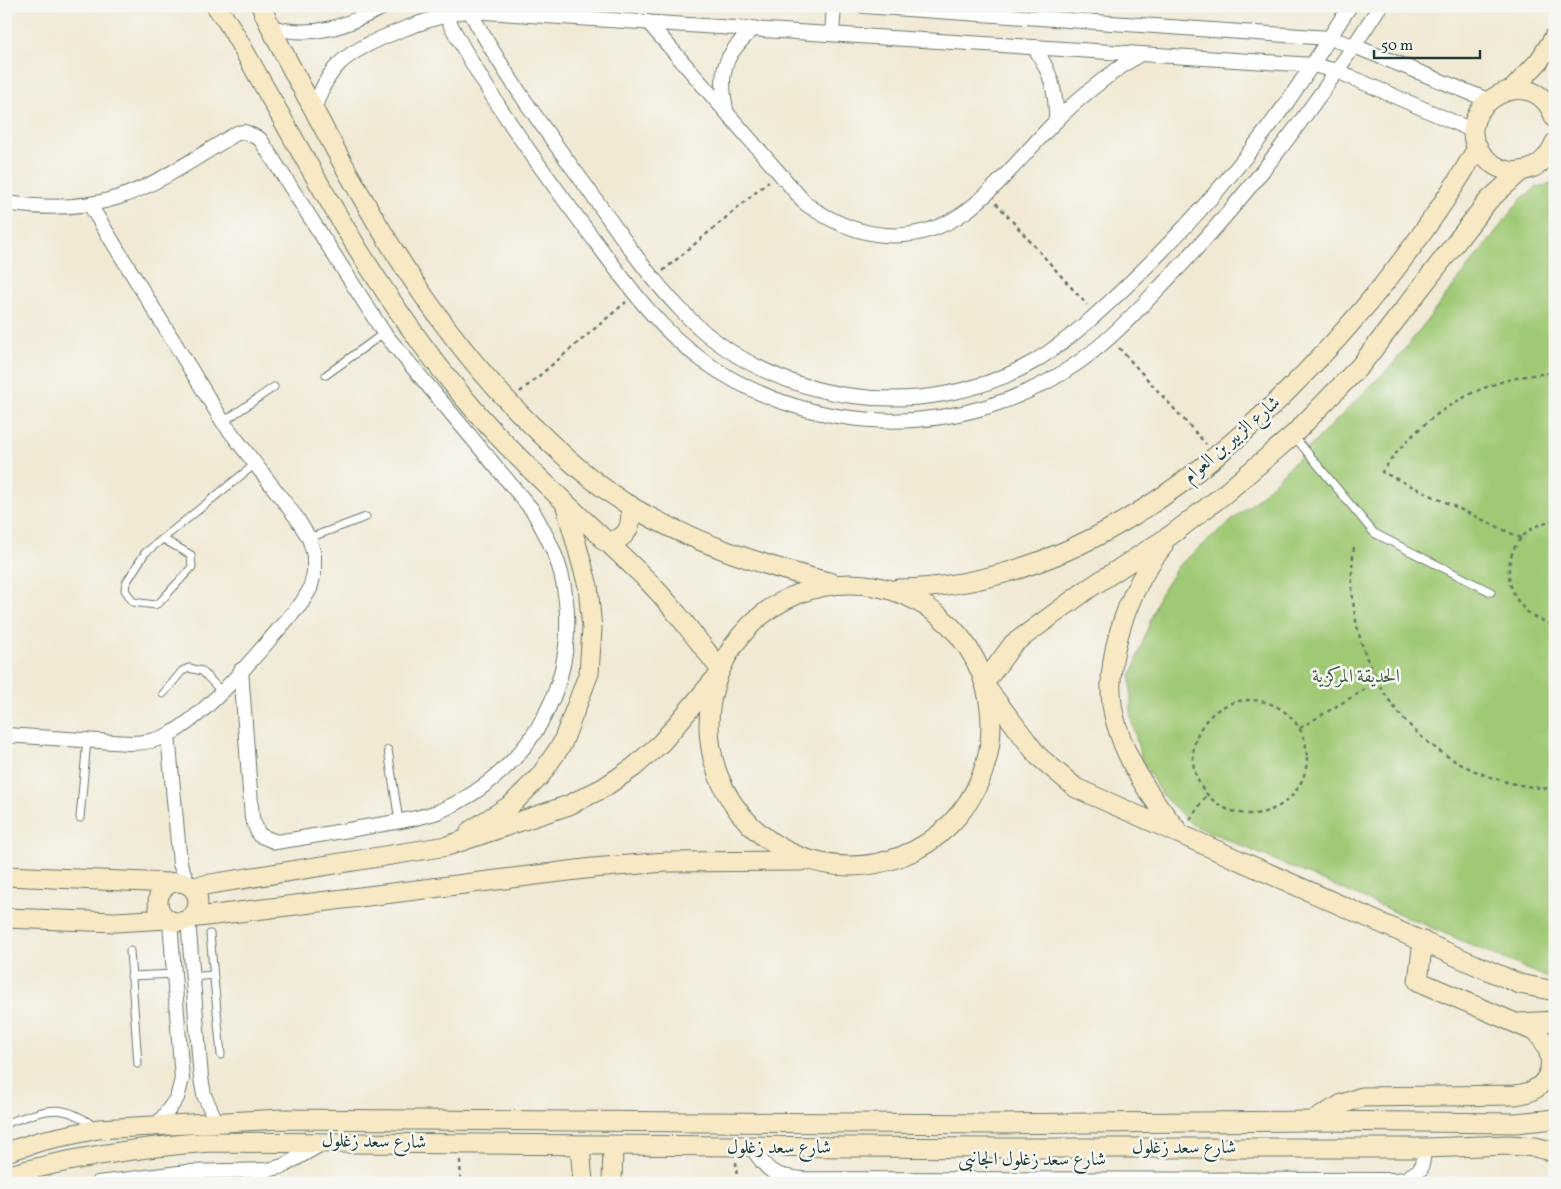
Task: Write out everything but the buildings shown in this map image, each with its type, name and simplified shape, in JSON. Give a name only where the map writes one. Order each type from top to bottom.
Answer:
[{"type":"street","points":[[216,6],[230,26],[337,218],[400,315],[460,393],[492,430],[645,579],[672,608],[718,673],[708,714],[709,742],[715,768],[726,794],[741,816],[761,836],[784,851],[810,862]]},
{"type":"street","points":[[6,918],[116,922],[179,919],[593,868],[666,862],[810,862],[837,866],[863,866],[888,862],[933,840],[952,823],[981,781],[988,757],[992,732],[991,707],[986,685],[972,654],[949,624],[931,609],[889,589],[867,585],[836,584],[737,556],[690,537],[630,505],[579,469],[507,403],[444,325],[401,263],[361,200],[270,27],[261,6]]},
{"type":"street","points":[[270,27],[288,32],[325,31],[343,26],[386,6]]},
{"type":"street","points":[[832,34],[834,6]]},
{"type":"street","points":[[864,6],[1329,38],[1354,46],[1488,100],[1503,91],[1525,91],[1536,95],[1546,103],[1554,114]]},
{"type":"street","points":[[1030,6],[1059,19]]},
{"type":"street","points":[[468,8],[532,112],[654,278],[688,317],[714,340],[750,363],[789,381],[830,393],[872,399],[916,398],[958,391],[1002,377],[1034,361],[1067,339],[1096,315],[1165,248],[1222,186],[1258,142],[1313,65],[1350,6]]},
{"type":"street","points":[[443,10],[510,122],[635,294],[666,329],[709,364],[740,384],[783,403],[828,415],[874,421],[921,420],[967,413],[1012,398],[1046,382],[1079,362],[1109,337],[1181,266],[1213,229],[1283,144],[1337,71],[1380,6]]},
{"type":"street","points":[[314,110],[327,78],[339,63],[355,51],[424,22],[443,10],[468,8],[648,22],[1313,65],[1337,71],[1476,139],[1485,158],[1495,166],[1508,171],[1521,171]]},
{"type":"street","points":[[648,22],[726,109],[806,204],[829,220],[856,231],[884,236],[913,234],[940,226],[965,212],[1056,121],[1110,73],[1140,54]]},
{"type":"street","points":[[726,109],[721,87],[723,70],[729,54],[754,28]]},
{"type":"street","points":[[1512,90],[1539,61],[1555,36]]},
{"type":"street","points":[[1034,47],[1050,74],[1054,89],[1056,121]]},
{"type":"street","name":"شارع الزبير بن العوام","points":[[889,589],[923,589],[970,582],[1015,571],[1060,555],[1102,535],[1142,511],[1181,485],[1217,456],[1256,423],[1288,391],[1363,310],[1425,230],[1454,189],[1476,139],[1478,114],[1488,100]]},
{"type":"street","points":[[6,204],[36,208],[63,208],[90,205],[116,199],[148,187],[237,133],[254,134],[260,139],[384,333],[533,512],[550,541],[558,565],[567,606],[567,640],[561,674],[548,710],[529,743],[503,772],[472,795],[438,812],[398,821],[276,842],[259,835],[252,818],[241,670]]},
{"type":"street","points":[[1550,160],[1555,142]]},
{"type":"street","name":"شارع الزبير بن العوام","points":[[986,685],[1013,644],[1042,621],[1171,535],[1229,490],[1293,435],[1360,365],[1488,202],[1521,171],[1550,160]]},
{"type":"street","points":[[6,735],[142,743],[168,735],[222,691],[241,670],[300,604],[310,589],[314,573],[314,555],[309,538],[296,517],[254,465],[223,422],[90,205]]},
{"type":"street","points":[[635,294],[654,278]]},
{"type":"street","points":[[1002,377],[1012,398]]},
{"type":"street","points":[[447,846],[512,804],[540,776],[562,744],[589,672],[592,629],[588,586],[565,502]]},
{"type":"street","points":[[604,541],[621,538],[627,532],[631,524],[630,505]]},
{"type":"street","points":[[1171,535],[1150,561],[1131,598],[1122,622],[1115,655],[1112,688],[1116,722],[1141,782],[1181,834]]},
{"type":"street","points":[[216,1121],[206,1100],[201,1078],[192,977],[179,919],[158,908],[158,900],[164,888],[447,846],[569,805],[603,788],[634,767],[662,742],[718,673],[731,648],[751,624],[776,605],[805,591],[836,584]]},
{"type":"street","points":[[986,685],[1038,756],[1076,788],[1520,984],[1555,991]]},
{"type":"street","points":[[168,735],[180,864],[180,885]]},
{"type":"street","points":[[6,876],[180,885],[198,900],[198,906],[179,919]]},
{"type":"street","points":[[158,1124],[178,1098],[182,1079],[175,974],[179,919]]},
{"type":"street","points":[[1312,1121],[1342,1104],[1362,1097],[1515,1095],[1537,1090],[1545,1082],[1551,1071],[1552,1060],[1550,1049],[1544,1039],[1536,1032],[1418,981],[1423,941]]},
{"type":"street","points":[[1515,1023],[1555,1021]]},
{"type":"street","points":[[182,1079],[190,1083],[201,1078]]},
{"type":"street","name":"شارع سعد زغلول","points":[[6,1152],[41,1141],[98,1129],[158,1124],[281,1119],[987,1124],[1312,1121],[1516,1123],[1555,1119]]},
{"type":"street","points":[[1516,1123],[1518,1146]]},
{"type":"street","points":[[986,1148],[987,1124]]},
{"type":"street","name":"شارع سعد زغلول","points":[[6,1176],[47,1164],[152,1146],[210,1142],[460,1143],[744,1148],[1425,1148],[1518,1146],[1555,1152]]},
{"type":"street","points":[[98,1183],[187,1172],[268,1170],[283,1166],[325,1142]]},
{"type":"street","points":[[580,1146],[582,1183]]},
{"type":"street","points":[[612,1183],[613,1146]]},
{"type":"street","name":"شارع سعد زغلول الجانبى","points":[[744,1148],[767,1170],[784,1177],[1028,1181],[1396,1180],[1405,1179],[1421,1169],[1425,1148]]},
{"type":"lane","points":[[326,375],[384,333]]},
{"type":"lane","points":[[223,422],[274,387]]},
{"type":"lane","points":[[1293,435],[1374,533],[1490,592]]},
{"type":"lane","points":[[163,539],[191,554],[192,567],[155,605],[133,602],[125,590],[126,583],[145,553],[254,465]]},
{"type":"lane","points":[[309,538],[366,517]]},
{"type":"lane","points":[[163,694],[182,671],[189,668],[202,671],[222,691]]},
{"type":"lane","points":[[80,818],[87,740]]},
{"type":"lane","points":[[388,750],[398,821]]},
{"type":"lane","points":[[210,934],[221,1055]]},
{"type":"lane","points":[[130,951],[138,1064]]},
{"type":"lane","points":[[131,976],[175,974]]},
{"type":"lane","points":[[192,977],[213,975]]},
{"type":"lane","points":[[6,1123],[46,1111],[65,1110],[81,1116],[98,1129]]},
{"type":"path","points":[[654,278],[778,173]]},
{"type":"path","points":[[986,193],[1096,315]]},
{"type":"path","points":[[507,403],[635,294]]},
{"type":"path","points":[[1109,337],[1217,456]]},
{"type":"path","points":[[1521,538],[1382,472],[1407,439],[1438,412],[1455,401],[1486,387],[1512,379],[1555,373]]},
{"type":"path","points":[[1555,520],[1538,525],[1521,538],[1515,546],[1509,566],[1510,582],[1514,596],[1527,613],[1545,623],[1555,625]]},
{"type":"path","points":[[1354,547],[1351,586],[1356,626],[1368,664],[1377,682],[1409,725],[1429,744],[1451,759],[1500,781],[1520,786],[1555,789]]},
{"type":"path","points":[[1300,728],[1377,682]]},
{"type":"path","points":[[1254,700],[1266,702],[1286,712],[1300,728],[1307,750],[1302,782],[1288,800],[1268,811],[1246,814],[1225,808],[1207,794],[1196,775],[1193,753],[1199,731],[1213,714],[1238,701],[1254,700]]},
{"type":"path","points":[[1181,834],[1207,794]]},
{"type":"path","points":[[460,1143],[461,1183]]},
{"type":"path","points":[[737,1183],[744,1148]]},
{"type":"green space","name":"الحديقة المركزية","points":[[1555,183],[1555,981],[1191,824],[1161,794],[1141,758],[1131,718],[1131,676],[1159,596],[1178,566],[1255,501],[1393,364],[1521,199],[1537,187]]}]
